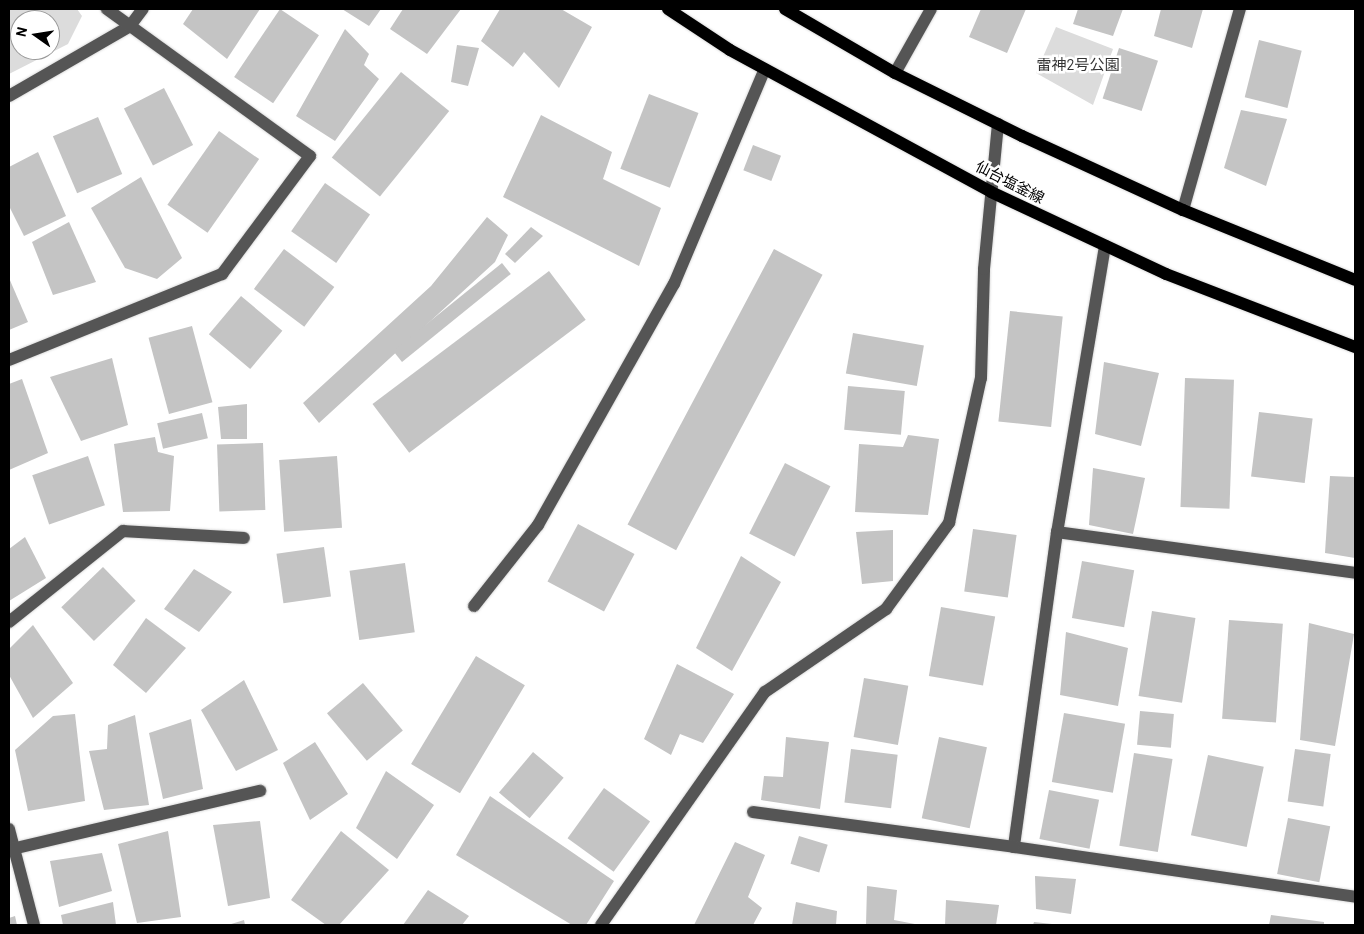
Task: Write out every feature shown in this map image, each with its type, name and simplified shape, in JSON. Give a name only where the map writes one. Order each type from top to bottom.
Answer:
[{"type":"main road","name":"仙台塩釜線","points":[[668,9],[765,68],[991,192],[1105,246],[1355,346]]},
{"type":"main road","points":[[793,11],[896,73],[998,124],[1182,210],[1355,280]]},
{"type":"street","points":[[9,360],[222,274],[310,156],[107,9]]},
{"type":"street","points":[[9,96],[130,26],[143,9]]},
{"type":"street","points":[[896,73],[931,9]]},
{"type":"street","points":[[1182,210],[1240,9]]},
{"type":"street","points":[[474,606],[538,525],[674,284],[765,68]]},
{"type":"street","points":[[601,925],[765,692],[886,609],[949,523],[981,378],[991,192],[998,124]]},
{"type":"street","points":[[1014,847],[1057,532],[1105,246]]},
{"type":"street","points":[[9,622],[123,531],[244,538]]},
{"type":"street","points":[[1057,532],[1355,573]]},
{"type":"street","points":[[12,849],[260,791]]},
{"type":"street","points":[[753,812],[1014,847],[1355,897]]},
{"type":"street","points":[[9,829],[12,849],[34,925]]},
{"type":"green space","points":[[9,9],[77,9],[82,16],[68,44],[60,48],[60,10],[10,10],[10,60],[37,60],[9,74]]},
{"type":"green space","name":"雷神2号公園","points":[[1056,27],[1113,49],[1093,105],[1036,73]]},
{"type":"building","points":[[193,9],[260,9],[227,59],[183,24]]},
{"type":"building","points":[[280,9],[319,35],[273,103],[234,77]]},
{"type":"building","points":[[342,9],[381,9],[369,26]]},
{"type":"building","points":[[403,9],[461,9],[427,54],[390,29]]},
{"type":"building","points":[[500,9],[561,9],[592,27],[559,88],[524,52],[513,67],[481,41]]},
{"type":"building","points":[[981,9],[1026,9],[1007,53],[969,37]]},
{"type":"building","points":[[1078,9],[1123,9],[1113,36],[1073,24]]},
{"type":"building","points":[[1161,9],[1203,9],[1192,48],[1154,36]]},
{"type":"building","points":[[345,29],[369,54],[364,65],[379,79],[335,141],[296,116]]},
{"type":"building","points":[[1259,40],[1302,51],[1287,108],[1245,97]]},
{"type":"building","points":[[457,45],[479,48],[468,86],[451,82]]},
{"type":"building","points":[[1119,48],[1158,61],[1142,111],[1103,98]]},
{"type":"building","points":[[401,72],[449,111],[380,197],[332,157]]},
{"type":"building","points":[[164,88],[193,145],[153,165],[124,108]]},
{"type":"building","points":[[649,94],[698,113],[670,188],[620,169]]},
{"type":"building","points":[[1241,110],[1287,119],[1266,186],[1224,168]]},
{"type":"building","points":[[541,115],[612,152],[603,179],[661,208],[639,266],[503,197]]},
{"type":"building","points":[[98,117],[122,174],[77,193],[53,136]]},
{"type":"building","points":[[219,131],[259,159],[208,233],[167,205]]},
{"type":"building","points":[[753,145],[781,156],[771,181],[743,170]]},
{"type":"building","points":[[38,152],[66,216],[24,236],[9,206],[9,167]]},
{"type":"building","points":[[141,177],[182,258],[157,279],[125,268],[91,208]]},
{"type":"building","points":[[325,183],[370,215],[336,263],[291,231]]},
{"type":"building","points":[[487,217],[508,235],[495,262],[319,423],[303,403],[431,286]]},
{"type":"building","points":[[69,222],[96,282],[53,295],[32,242]]},
{"type":"building","points":[[531,227],[543,236],[515,263],[505,254]]},
{"type":"building","points":[[284,249],[334,287],[304,327],[254,289]]},
{"type":"building","points":[[774,249],[823,275],[676,550],[628,524]]},
{"type":"building","points":[[502,263],[511,274],[402,362],[393,351]]},
{"type":"building","points":[[549,271],[586,320],[409,453],[373,404]]},
{"type":"building","points":[[9,278],[28,322],[9,330]]},
{"type":"building","points":[[241,296],[282,331],[250,369],[209,334]]},
{"type":"building","points":[[1010,311],[1063,317],[1051,427],[998,421]]},
{"type":"building","points":[[192,326],[212,402],[169,414],[149,338]]},
{"type":"building","points":[[853,333],[924,346],[917,386],[846,373]]},
{"type":"building","points":[[112,358],[128,425],[81,441],[50,377]]},
{"type":"building","points":[[1104,362],[1159,373],[1141,446],[1095,434]]},
{"type":"building","points":[[1185,378],[1234,380],[1229,509],[1180,507]]},
{"type":"building","points":[[22,379],[48,453],[9,470],[9,384]]},
{"type":"building","points":[[848,386],[905,391],[901,435],[844,430]]},
{"type":"building","points":[[247,404],[247,439],[221,439],[218,407]]},
{"type":"building","points":[[1259,412],[1313,419],[1305,483],[1251,477]]},
{"type":"building","points":[[202,413],[208,438],[163,449],[157,423]]},
{"type":"building","points":[[908,435],[939,439],[928,515],[855,512],[859,444],[903,447]]},
{"type":"building","points":[[155,437],[158,452],[174,456],[170,511],[123,512],[114,444]]},
{"type":"building","points":[[263,443],[265,510],[219,512],[217,445]]},
{"type":"building","points":[[88,456],[105,505],[49,524],[32,475]]},
{"type":"building","points":[[337,456],[342,528],[284,532],[279,460]]},
{"type":"building","points":[[785,463],[830,486],[795,557],[749,533]]},
{"type":"building","points":[[1093,468],[1145,478],[1133,534],[1089,525]]},
{"type":"building","points":[[1330,476],[1355,477],[1355,558],[1325,553]]},
{"type":"building","points":[[578,524],[635,554],[604,611],[547,581]]},
{"type":"building","points":[[973,529],[1017,535],[1008,598],[964,591]]},
{"type":"building","points":[[893,530],[893,581],[862,584],[856,532]]},
{"type":"building","points":[[25,537],[46,578],[9,601],[9,549]]},
{"type":"building","points":[[324,547],[331,597],[283,603],[276,554]]},
{"type":"building","points":[[741,556],[781,582],[732,671],[696,648]]},
{"type":"building","points":[[1082,561],[1134,570],[1124,627],[1072,618]]},
{"type":"building","points":[[405,563],[415,632],[359,640],[350,571]]},
{"type":"building","points":[[103,567],[136,601],[94,641],[61,607]]},
{"type":"building","points":[[194,569],[232,592],[199,632],[164,609]]},
{"type":"building","points":[[941,607],[995,617],[983,685],[929,676]]},
{"type":"building","points":[[1152,611],[1195,618],[1182,703],[1139,696]]},
{"type":"building","points":[[146,618],[186,648],[146,693],[113,665]]},
{"type":"building","points":[[1229,620],[1283,624],[1276,723],[1222,719]]},
{"type":"building","points":[[1309,623],[1354,634],[1335,746],[1300,740]]},
{"type":"building","points":[[33,625],[73,683],[33,718],[9,675],[9,649]]},
{"type":"building","points":[[1066,632],[1128,648],[1118,706],[1060,695]]},
{"type":"building","points":[[476,656],[525,685],[460,793],[411,764]]},
{"type":"building","points":[[677,664],[734,694],[703,743],[680,734],[671,755],[644,739]]},
{"type":"building","points":[[864,678],[908,686],[898,745],[854,737]]},
{"type":"building","points":[[244,680],[278,750],[236,771],[201,710]]},
{"type":"building","points":[[363,683],[403,730],[367,761],[327,713]]},
{"type":"building","points":[[1140,711],[1174,714],[1171,748],[1137,745]]},
{"type":"building","points":[[1064,713],[1125,724],[1113,793],[1052,782]]},
{"type":"building","points":[[75,714],[85,801],[28,811],[15,750],[53,716]]},
{"type":"building","points":[[135,715],[149,805],[104,810],[89,751],[107,749],[108,725]]},
{"type":"building","points":[[191,719],[203,789],[163,799],[149,733]]},
{"type":"building","points":[[786,737],[829,742],[820,809],[761,800],[764,776],[783,777]]},
{"type":"building","points":[[939,737],[987,747],[970,828],[922,818]]},
{"type":"building","points":[[315,742],[348,794],[310,820],[283,763]]},
{"type":"building","points":[[851,749],[898,755],[891,808],[844,803]]},
{"type":"building","points":[[1295,749],[1331,754],[1323,806],[1288,801]]},
{"type":"building","points":[[533,752],[564,778],[530,818],[499,793]]},
{"type":"building","points":[[1134,753],[1173,759],[1158,852],[1119,846]]},
{"type":"building","points":[[1208,755],[1264,767],[1247,847],[1191,835]]},
{"type":"building","points":[[386,771],[434,805],[397,859],[356,828]]},
{"type":"building","points":[[604,788],[650,822],[614,872],[568,838]]},
{"type":"building","points":[[1049,790],[1099,800],[1090,849],[1039,839]]},
{"type":"building","points":[[490,796],[614,881],[586,925],[572,925],[456,855]]},
{"type":"building","points":[[1288,818],[1330,826],[1319,882],[1277,874]]},
{"type":"building","points":[[260,821],[270,898],[228,906],[213,825]]},
{"type":"building","points":[[168,831],[181,917],[137,923],[118,844]]},
{"type":"building","points":[[341,831],[389,870],[339,925],[326,925],[291,900]]},
{"type":"building","points":[[799,836],[828,845],[819,873],[791,864]]},
{"type":"building","points":[[735,842],[765,855],[748,897],[762,908],[753,925],[694,925]]},
{"type":"building","points":[[102,853],[112,891],[59,907],[50,861]]},
{"type":"building","points":[[1035,876],[1076,879],[1071,914],[1036,909]]},
{"type":"building","points":[[867,886],[897,890],[894,920],[920,925],[866,925]]},
{"type":"building","points":[[428,890],[469,916],[462,925],[403,925]]},
{"type":"building","points":[[946,900],[999,905],[996,925],[945,925]]},
{"type":"building","points":[[113,902],[116,925],[63,925],[61,915]]},
{"type":"building","points":[[796,902],[837,911],[836,925],[792,925]]},
{"type":"building","points":[[1271,915],[1324,922],[1324,925],[1269,925]]},
{"type":"building","points":[[15,916],[17,925],[9,925],[9,918]]},
{"type":"building","points":[[244,920],[245,925],[228,925]]},
{"type":"building","points":[[1034,922],[1052,924],[1052,925],[1033,925]]}]
